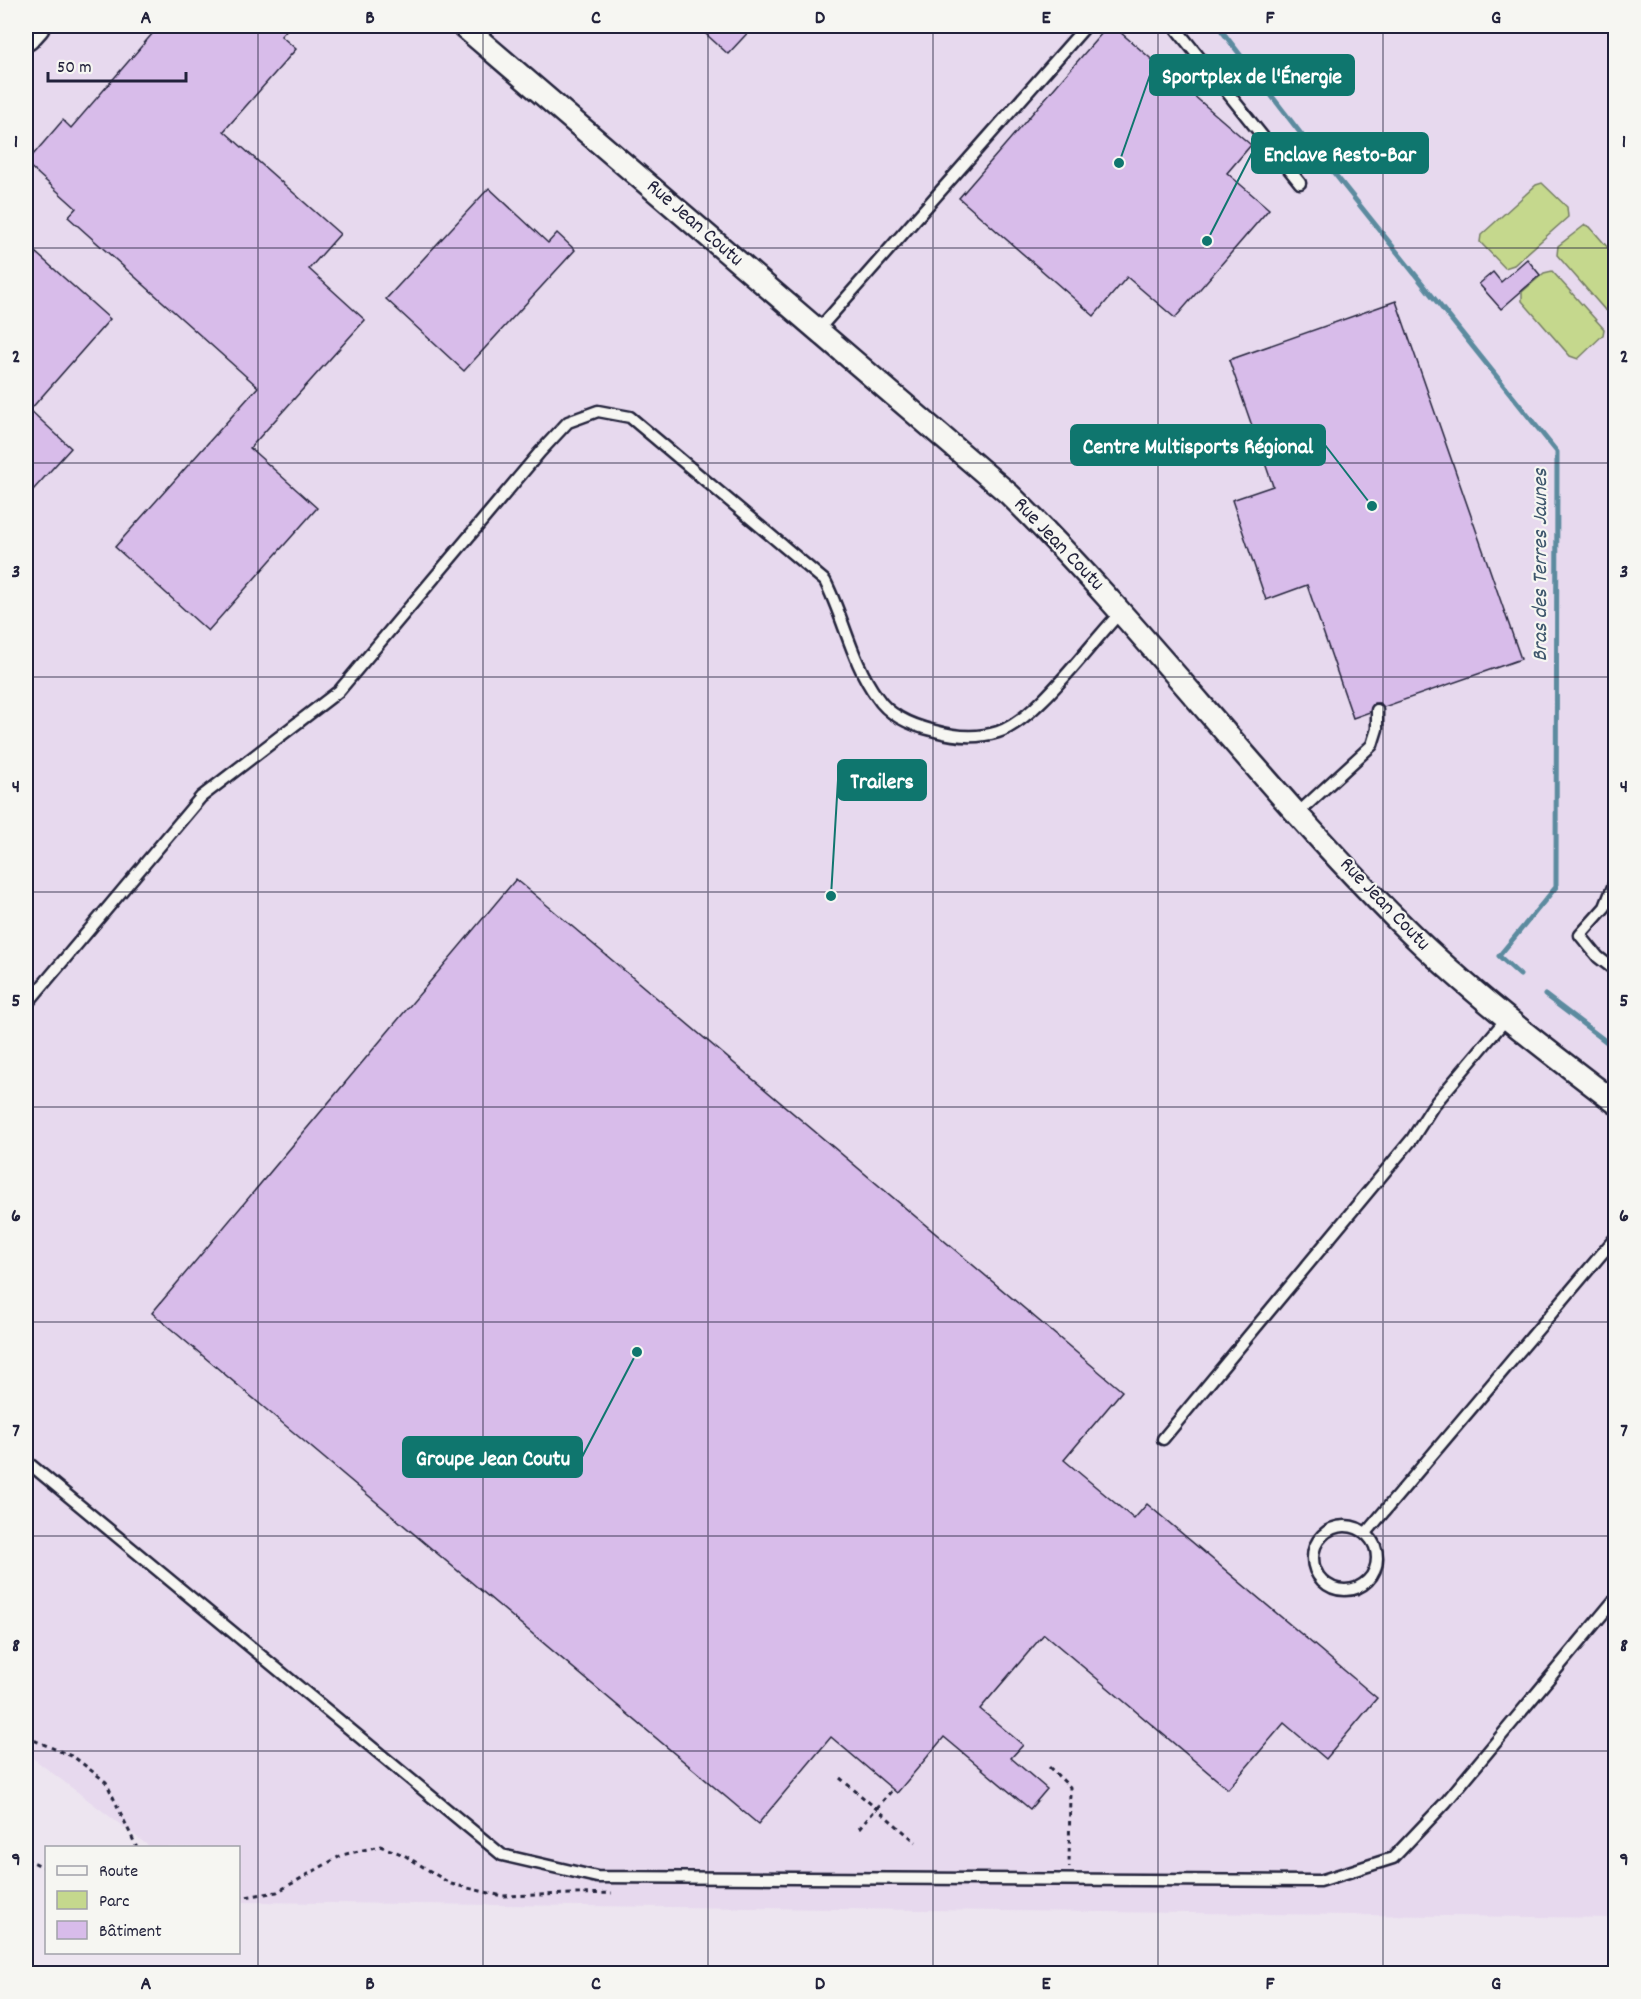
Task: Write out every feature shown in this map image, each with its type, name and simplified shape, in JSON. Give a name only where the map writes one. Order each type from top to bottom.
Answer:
[{"type":"main road","points":[[26,36],[35,26]]},
{"type":"street","name":"Rue Jean Coutu","points":[[463,26],[1009,494],[1075,560],[1298,813],[1400,923],[1507,1018],[1616,1103]]},
{"type":"lane","points":[[818,330],[1086,26]]},
{"type":"lane","points":[[1174,26],[1300,183]]},
{"type":"lane","points":[[26,1005],[201,797],[339,692],[540,452],[568,422],[598,411],[630,417],[825,581],[840,612],[856,659],[878,699],[912,726],[960,738],[999,732],[1032,710],[1121,612]]},
{"type":"lane","points":[[1298,813],[1372,745],[1377,729],[1377,710]]},
{"type":"lane","points":[[1616,879],[1605,907],[1580,936],[1598,957],[1616,971]]},
{"type":"lane","points":[[1163,1439],[1412,1139],[1433,1106],[1507,1018]]},
{"type":"lane","points":[[1366,1533],[1616,1237]]},
{"type":"lane","points":[[26,1461],[502,1855],[597,1877],[1320,1881],[1393,1858],[1446,1802],[1616,1598]]},
{"type":"lane","points":[[1336,1527],[1357,1528],[1366,1533],[1377,1551],[1374,1573],[1368,1582],[1348,1591],[1327,1586],[1314,1568],[1313,1558],[1320,1539],[1336,1527]]},
{"type":"path","points":[[26,1737],[74,1757],[106,1782],[136,1846]]},
{"type":"path","points":[[840,1778],[916,1842]]},
{"type":"path","points":[[860,1829],[893,1789]]},
{"type":"path","points":[[26,1859],[45,1868]]},
{"type":"shaded area","points":[[26,26],[1615,26],[1615,1918],[240,1902],[240,1846],[149,1846],[26,1753]]},
{"type":"green space","points":[[1542,183],[1567,207],[1568,217],[1514,265],[1505,268],[1480,242],[1481,235],[1536,185]]},
{"type":"green space","points":[[1585,225],[1590,227],[1615,256],[1616,312],[1605,310],[1557,255],[1558,246]]},
{"type":"green space","points":[[1552,271],[1604,329],[1603,335],[1578,359],[1570,356],[1522,301],[1522,292],[1544,273]]},
{"type":"building","points":[[159,26],[290,26],[281,36],[296,49],[224,131],[340,234],[309,269],[365,320],[250,448],[317,508],[208,631],[115,547],[258,387],[68,217],[76,208],[26,163],[63,120],[71,128]]},
{"type":"building","points":[[697,26],[754,26],[728,54]]},
{"type":"building","points":[[1108,26],[1113,26],[1251,145],[1227,173],[1269,209],[1175,318],[1127,277],[1094,316],[959,198]]},
{"type":"building","points":[[489,188],[548,243],[557,233],[575,250],[464,371],[386,299]]},
{"type":"building","points":[[26,244],[110,319],[30,410],[71,448],[33,490],[26,484]]},
{"type":"building","points":[[1527,259],[1540,275],[1501,309],[1479,284],[1493,272],[1501,282]]},
{"type":"building","points":[[1396,301],[1521,659],[1384,707],[1380,703],[1374,703],[1370,712],[1353,718],[1307,585],[1266,600],[1232,500],[1273,486],[1229,360]]},
{"type":"building","points":[[516,879],[1122,1391],[1064,1460],[1134,1519],[1147,1504],[1377,1698],[1326,1759],[1284,1723],[1228,1789],[1044,1634],[980,1709],[1023,1745],[1011,1758],[1047,1789],[1030,1809],[944,1737],[897,1793],[831,1737],[758,1824],[152,1313]]},
{"type":"waterway","name":"Bras des Terres Jaunes","points":[[1218,26],[1308,143]]},
{"type":"waterway","name":"Bras des Terres Jaunes","points":[[1330,168],[1557,452],[1556,887],[1499,956],[1520,975]]},
{"type":"waterway","name":"Bras des Terres Jaunes","points":[[1545,995],[1616,1049]]},
{"type":"place","name":"Sportplex de l'Énergie","points":[[1119,163]]},
{"type":"place","name":"Enclave Resto-Bar","points":[[1207,241]]},
{"type":"place","name":"Centre Multisports Régional","points":[[1372,506]]},
{"type":"place","name":"Trailers","points":[[831,896]]},
{"type":"place","name":"Groupe Jean Coutu","points":[[637,1352]]}]
